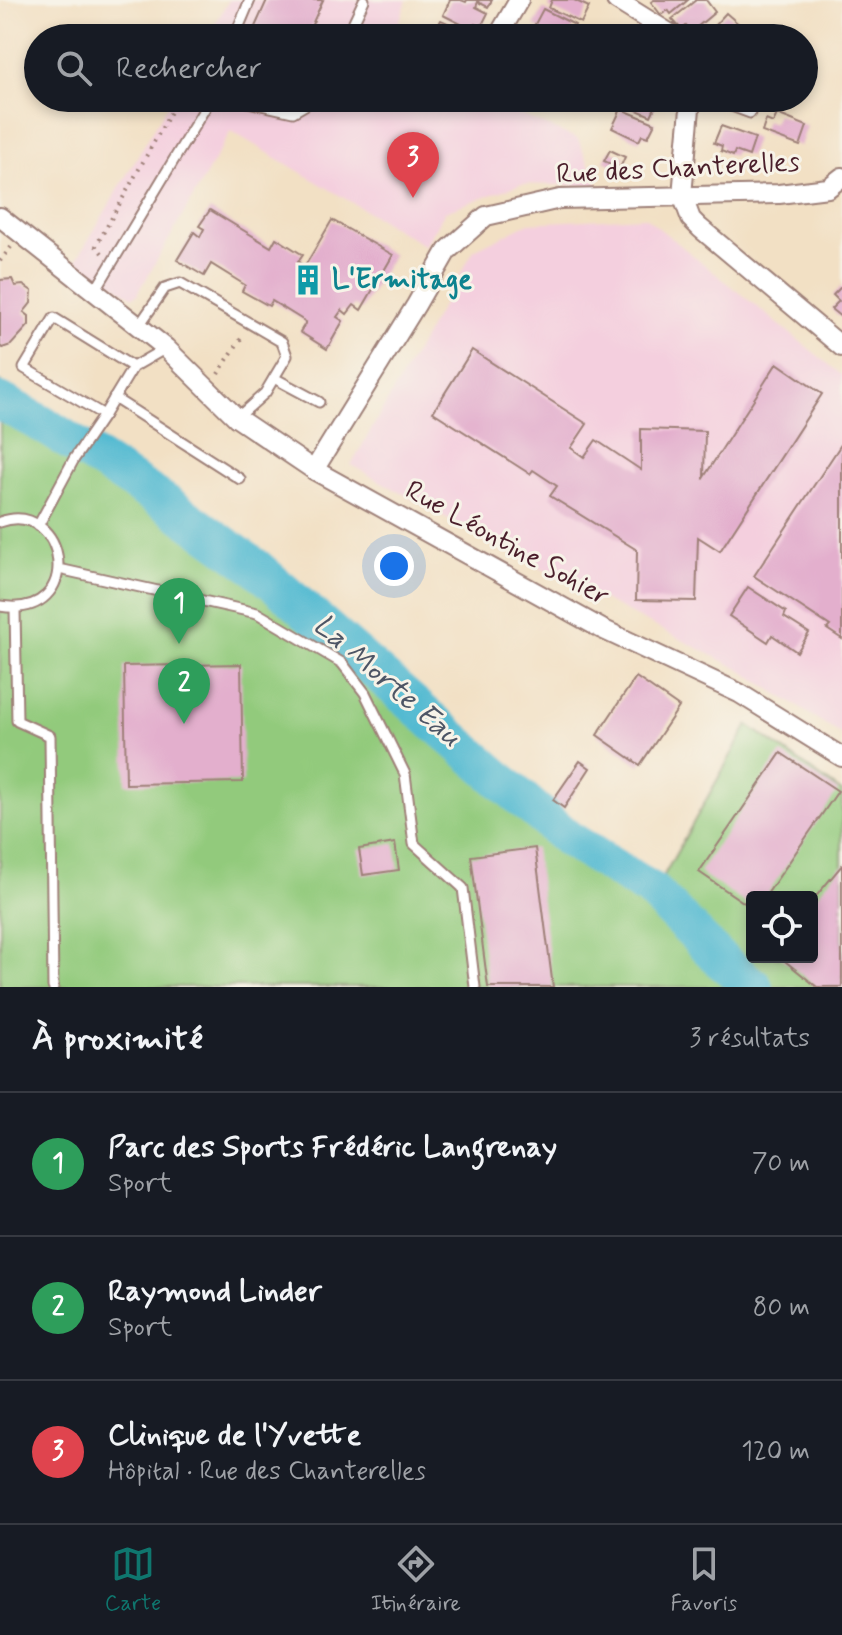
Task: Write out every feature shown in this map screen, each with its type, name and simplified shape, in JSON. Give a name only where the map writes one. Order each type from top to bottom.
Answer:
[{"type":"street","points":[[505,24],[519,0]]},
{"type":"street","points":[[616,0],[655,24]]},
{"type":"street","points":[[691,112],[682,195],[691,219],[842,347]]},
{"type":"street","name":"Rue des Chanterelles","points":[[314,470],[447,251],[486,216],[560,199],[779,194],[828,188],[842,177]]},
{"type":"street","name":"Rue Léontine Sohier","points":[[0,217],[166,348],[237,418],[314,470],[602,629],[739,693],[842,757]]},
{"type":"lane","points":[[240,24],[250,0]]},
{"type":"lane","points":[[353,24],[364,0]]},
{"type":"lane","points":[[95,291],[203,112]]},
{"type":"lane","points":[[138,327],[165,288],[180,283],[282,342],[287,356],[274,378],[265,393],[237,418]]},
{"type":"lane","points":[[104,415],[24,368],[54,318],[133,367]]},
{"type":"lane","points":[[38,526],[74,459],[133,367],[166,348]]},
{"type":"lane","points":[[274,378],[319,402]]},
{"type":"lane","points":[[114,398],[240,479]]},
{"type":"lane","points":[[0,522],[24,520],[38,526],[54,544],[59,559],[54,584],[44,597],[31,605],[15,609],[0,606]]},
{"type":"lane","points":[[59,569],[257,613],[342,663],[365,693],[405,774],[414,844],[463,888],[475,987]]},
{"type":"lane","points":[[15,609],[17,721],[50,736],[53,987]]},
{"type":"path","points":[[111,264],[96,246],[171,112]]},
{"type":"path","points":[[208,389],[250,323]]},
{"type":"shaded area","points":[[229,0],[407,0],[399,24],[215,24]]},
{"type":"shaded area","points":[[164,112],[513,112],[578,139],[598,186],[521,184],[445,211],[425,246],[231,131],[137,295],[133,297],[76,261]]},
{"type":"shaded area","points":[[645,217],[842,375],[842,735],[739,669],[499,547],[351,465],[474,250],[529,223]]},
{"type":"green space","points":[[0,382],[265,564],[576,835],[659,884],[748,725],[842,792],[842,987],[0,987]]},
{"type":"building","points":[[267,0],[323,0],[312,24],[256,24]]},
{"type":"building","points":[[450,0],[492,0],[488,7],[478,2],[476,7],[488,13],[482,24],[461,24],[443,15]]},
{"type":"building","points":[[552,0],[574,0],[589,7],[581,23],[549,8]]},
{"type":"building","points":[[688,0],[671,14],[668,10],[661,15],[651,2]]},
{"type":"building","points":[[696,0],[706,0],[715,12],[701,24],[677,24],[672,19]]},
{"type":"building","points":[[543,9],[573,24],[535,24]]},
{"type":"building","points":[[726,13],[739,24],[716,24]]},
{"type":"building","points":[[620,112],[628,112],[655,123],[648,137],[642,135],[639,141],[612,128]]},
{"type":"building","points":[[777,114],[807,126],[800,146],[762,132],[766,120],[773,123]]},
{"type":"building","points":[[721,126],[755,138],[749,156],[735,151],[733,156],[721,151],[722,146],[714,143]]},
{"type":"building","points":[[610,150],[625,157],[620,168],[604,161]]},
{"type":"building","name":"L'Ermitage","points":[[210,210],[271,247],[276,238],[303,255],[298,262],[305,266],[332,220],[393,255],[361,310],[354,305],[347,314],[342,310],[337,317],[343,321],[327,349],[300,332],[306,322],[272,301],[269,306],[242,291],[245,285],[211,264],[204,276],[177,260],[194,232],[200,237],[204,229],[199,226]]},
{"type":"building","points":[[12,279],[15,286],[23,285],[32,291],[31,303],[24,312],[29,316],[29,325],[11,345],[2,348],[0,280]]},
{"type":"building","points":[[842,286],[842,318],[831,309],[839,301],[833,295]]},
{"type":"building","points":[[472,350],[587,424],[571,448],[584,457],[596,440],[641,470],[641,429],[705,431],[704,477],[777,363],[822,394],[720,551],[698,537],[696,601],[636,600],[637,550],[550,496],[557,486],[533,470],[530,474],[433,412]]},
{"type":"building","points":[[842,443],[842,639],[827,629],[830,626],[754,576]]},
{"type":"building","points":[[748,587],[786,612],[784,617],[809,633],[797,652],[772,635],[768,642],[729,616]]},
{"type":"building","points":[[241,664],[243,782],[126,784],[124,666]]},
{"type":"building","points":[[636,677],[679,707],[640,765],[597,735]]},
{"type":"building","points":[[781,753],[838,791],[769,891],[746,891],[746,904],[699,872]]},
{"type":"building","points":[[580,761],[590,768],[564,808],[553,800]]},
{"type":"building","points":[[395,843],[399,870],[363,875],[359,849]]},
{"type":"building","points":[[535,848],[553,987],[488,987],[471,856]]},
{"type":"building","points":[[842,865],[842,987],[817,987],[787,963],[818,963],[818,894]]},
{"type":"waterway","name":"La Morte Eau","points":[[0,401],[49,428],[169,505],[257,568],[567,838],[652,891],[723,962],[754,987]]},
{"type":"place","name":"Clinique de l'Yvette","points":[[413,198]]},
{"type":"place","name":"L'Ermitage","points":[[308,280]]},
{"type":"place","name":"Parc des Sports Frédéric Langrenay","points":[[179,644]]},
{"type":"place","name":"Raymond Linder","points":[[184,724]]}]
